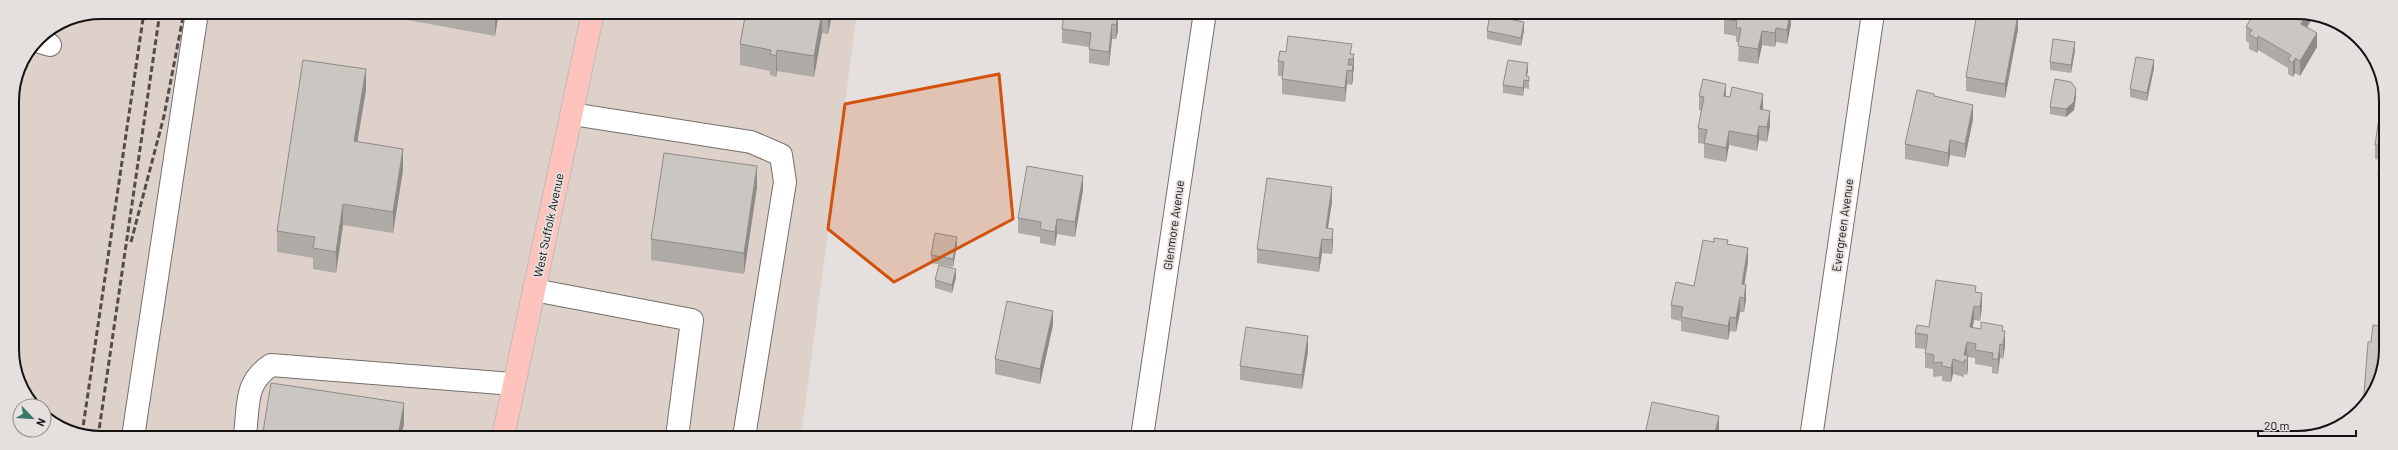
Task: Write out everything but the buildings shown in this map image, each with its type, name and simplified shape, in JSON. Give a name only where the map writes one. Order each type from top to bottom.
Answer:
[{"type":"main road","name":"West Suffolk Avenue","points":[[504,431],[592,19]]},
{"type":"street","points":[[134,431],[196,19]]},
{"type":"street","name":"Glenmore Avenue","points":[[1143,431],[1204,19]]},
{"type":"street","name":"Evergreen Avenue","points":[[1812,431],[1872,19]]},
{"type":"street","points":[[572,114],[751,142],[781,155],[785,182],[745,431]]},
{"type":"street","points":[[534,290],[692,320],[678,431]]},
{"type":"street","points":[[245,431],[251,384],[260,372],[271,365],[514,384]]},
{"type":"highlighted area","points":[[999,74],[1013,219],[894,282],[828,229],[845,104]]},
{"type":"shaded area","points":[[96,19],[856,19],[802,431],[101,431],[75,427],[52,414],[52,398],[35,398],[27,385],[23,375],[19,354],[19,101],[25,70],[36,51],[47,39],[70,25]]},
{"type":"railway","points":[[83,429],[143,19]]},
{"type":"railway","points":[[99,431],[159,19]]},
{"type":"railway","points":[[131,242],[164,116],[183,19]]}]
